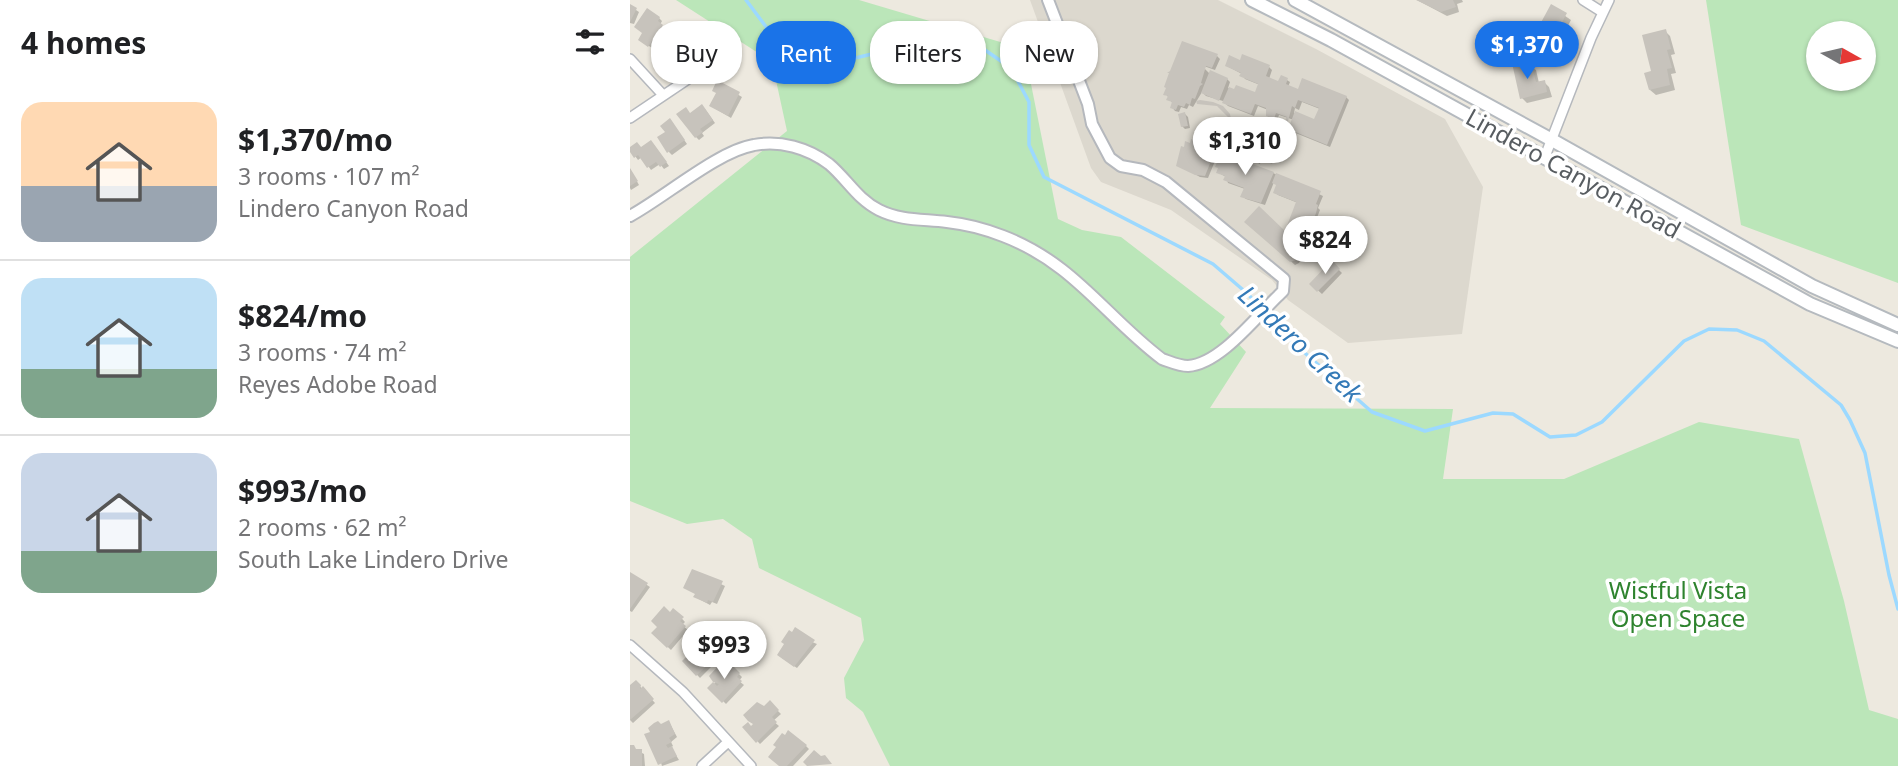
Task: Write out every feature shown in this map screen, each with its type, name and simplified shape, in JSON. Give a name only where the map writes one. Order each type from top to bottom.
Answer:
[{"type":"main road","name":"Lindero Canyon Road","points":[[1252,0],[1331,40],[1810,304],[1898,341]]},
{"type":"main road","name":"Lindero Canyon Road","points":[[1295,0],[1812,286],[1898,325]]},
{"type":"street","points":[[630,216],[733,151],[774,143],[794,146],[809,151],[830,165],[862,200],[893,216],[975,227],[1024,244],[1052,260],[1082,284],[1149,349],[1175,365],[1202,363],[1219,354],[1278,296],[1285,284],[1281,275],[1166,182],[1150,172],[1121,166],[1110,158],[1092,124],[1088,104],[1048,0]]},
{"type":"street","points":[[1583,0],[1602,12]]},
{"type":"street","points":[[1544,159],[1609,0]]},
{"type":"street","points":[[630,59],[663,95]]},
{"type":"street","points":[[630,118],[680,84]]},
{"type":"street","points":[[630,645],[683,692],[751,766]]},
{"type":"street","points":[[702,766],[728,742]]},
{"type":"shaded area","points":[[1030,0],[1218,0],[1316,49],[1445,119],[1483,187],[1462,334],[1348,343],[1288,300],[1272,280],[1171,210],[1101,182],[1091,168],[1060,84],[1098,84],[1098,21],[1038,21]]},
{"type":"green space","name":"Wistful Vista Open Space","points":[[676,0],[859,0],[930,21],[870,21],[870,84],[986,84],[986,38],[1000,42],[1000,84],[1031,84],[1058,219],[1082,230],[1121,237],[1225,317],[1220,324],[1246,352],[1210,408],[1453,409],[1443,479],[1564,479],[1699,422],[1799,439],[1844,601],[1869,710],[1898,719],[1898,766],[890,766],[863,712],[846,698],[844,678],[864,640],[861,618],[759,568],[752,539],[723,519],[687,524],[630,501],[630,257],[787,131],[777,84],[856,84],[856,21],[756,21],[756,52],[742,43],[742,21],[709,21]]},
{"type":"green space","points":[[1706,0],[1898,0],[1898,283],[1741,225]]},
{"type":"building","points":[[1416,0],[1453,0],[1456,7],[1441,12]]},
{"type":"building","points":[[630,4],[637,8],[630,22]]},
{"type":"building","points":[[1551,4],[1567,13],[1553,39],[1563,44],[1555,58],[1545,52],[1546,49],[1531,41]]},
{"type":"building","points":[[647,8],[660,17],[658,21],[651,21],[651,43],[648,47],[638,40],[642,33],[634,27]]},
{"type":"building","points":[[1666,29],[1671,49],[1667,50],[1672,68],[1667,69],[1670,85],[1649,90],[1644,73],[1651,71],[1642,35]]},
{"type":"building","points":[[1182,41],[1218,54],[1212,68],[1206,66],[1201,83],[1203,84],[1195,99],[1192,98],[1190,105],[1178,105],[1176,110],[1170,108],[1172,102],[1166,100],[1168,96],[1163,95],[1167,73]]},
{"type":"building","points":[[1242,54],[1270,65],[1266,76],[1278,81],[1281,75],[1288,78],[1286,84],[1298,89],[1302,78],[1347,96],[1327,145],[1288,129],[1295,111],[1314,119],[1319,108],[1298,100],[1295,108],[1292,106],[1287,125],[1266,116],[1266,108],[1255,104],[1251,114],[1222,103],[1229,87],[1234,89],[1236,85],[1255,92],[1258,84],[1225,66],[1229,55],[1240,60]],"holes":[[[1276,113],[1287,117],[1285,121],[1275,117],[1274,119]]]},
{"type":"building","points":[[1524,60],[1525,65],[1531,63],[1536,82],[1545,80],[1547,92],[1520,99],[1512,63]]},
{"type":"building","points":[[1210,70],[1228,78],[1219,101],[1201,93]]},
{"type":"building","points":[[715,84],[725,84],[740,92],[728,116],[709,106],[716,93],[712,91]]},
{"type":"building","points":[[1196,101],[1223,106],[1230,114],[1233,130],[1224,141],[1217,140],[1231,129],[1229,118],[1217,106],[1197,104]]},
{"type":"building","points":[[702,104],[713,120],[700,129],[703,132],[695,138],[676,114],[686,107],[690,113]]},
{"type":"building","points":[[1185,112],[1188,126],[1181,127],[1178,114]]},
{"type":"building","points":[[670,118],[685,140],[667,153],[657,137],[665,132],[660,126]]},
{"type":"building","points":[[1253,119],[1260,119],[1274,125],[1271,130],[1283,135],[1272,164],[1258,158],[1256,162],[1238,154],[1241,149],[1237,147],[1238,131],[1241,127],[1244,128],[1246,123],[1251,124]],"holes":[[[1273,134],[1279,137],[1270,160],[1264,157],[1265,153],[1268,154],[1273,148]]]},
{"type":"building","points":[[1200,131],[1206,133],[1205,139],[1217,140],[1207,144],[1212,150],[1210,155],[1213,156],[1205,176],[1195,175],[1176,166],[1181,146],[1184,147],[1185,141],[1190,143],[1191,139],[1197,141]]},
{"type":"building","points":[[651,140],[667,162],[660,167],[656,162],[647,168],[638,155],[634,158],[630,152],[630,147],[637,142],[641,147]]},
{"type":"building","points":[[1220,155],[1233,159],[1234,157],[1274,172],[1261,203],[1240,197],[1244,188],[1223,180],[1225,176],[1216,173],[1218,168],[1215,167]]},
{"type":"building","points":[[630,168],[638,181],[630,186]]},
{"type":"building","points":[[1276,173],[1321,191],[1304,244],[1296,260],[1290,262],[1244,222],[1259,206],[1285,231],[1296,202],[1273,193],[1276,185],[1272,183]]},
{"type":"building","points":[[1332,260],[1340,269],[1317,292],[1309,284]]},
{"type":"building","points":[[692,569],[723,581],[713,602],[708,600],[707,603],[693,597],[695,594],[683,588]]},
{"type":"building","points":[[630,572],[648,583],[630,609]]},
{"type":"building","points":[[664,606],[670,612],[673,608],[684,617],[680,621],[686,626],[667,648],[651,633],[657,627],[651,621]]},
{"type":"building","points":[[795,627],[815,640],[794,667],[777,655],[784,644],[781,642],[789,630],[792,632]]},
{"type":"building","points":[[702,631],[709,638],[713,636],[719,645],[716,648],[721,652],[696,676],[682,661],[690,653],[694,656],[696,654],[693,651],[697,646],[692,641]]},
{"type":"building","points":[[722,662],[727,666],[731,664],[740,673],[737,677],[742,681],[722,703],[707,688],[713,682],[709,676]]},
{"type":"building","points":[[636,680],[641,685],[640,689],[643,686],[654,699],[630,720],[630,685]]},
{"type":"building","points":[[770,700],[779,710],[772,717],[777,722],[756,743],[742,727],[748,722],[751,726],[753,724],[743,715],[757,702],[764,706]]},
{"type":"building","points":[[669,720],[675,734],[669,738],[672,742],[666,745],[668,748],[672,746],[677,756],[658,765],[644,734],[650,732],[648,728],[654,723],[658,721],[661,724]]},
{"type":"building","points":[[788,730],[807,745],[787,766],[779,766],[768,757],[776,747],[773,745],[782,733],[785,735]]},
{"type":"building","points":[[630,745],[642,749],[642,766],[630,766]]},
{"type":"building","points":[[814,750],[821,756],[825,755],[832,764],[807,766],[803,762]]},
{"type":"waterway","name":"Lindero Creek","points":[[746,0],[793,63],[813,68],[931,40],[985,50],[1011,68],[1029,102],[1029,145],[1044,177],[1213,264],[1249,295],[1272,324],[1372,412],[1425,431],[1493,413],[1513,414],[1550,437],[1576,435],[1602,422],[1684,341],[1709,329],[1737,330],[1764,341],[1841,405],[1850,420],[1865,453],[1898,609]]}]
